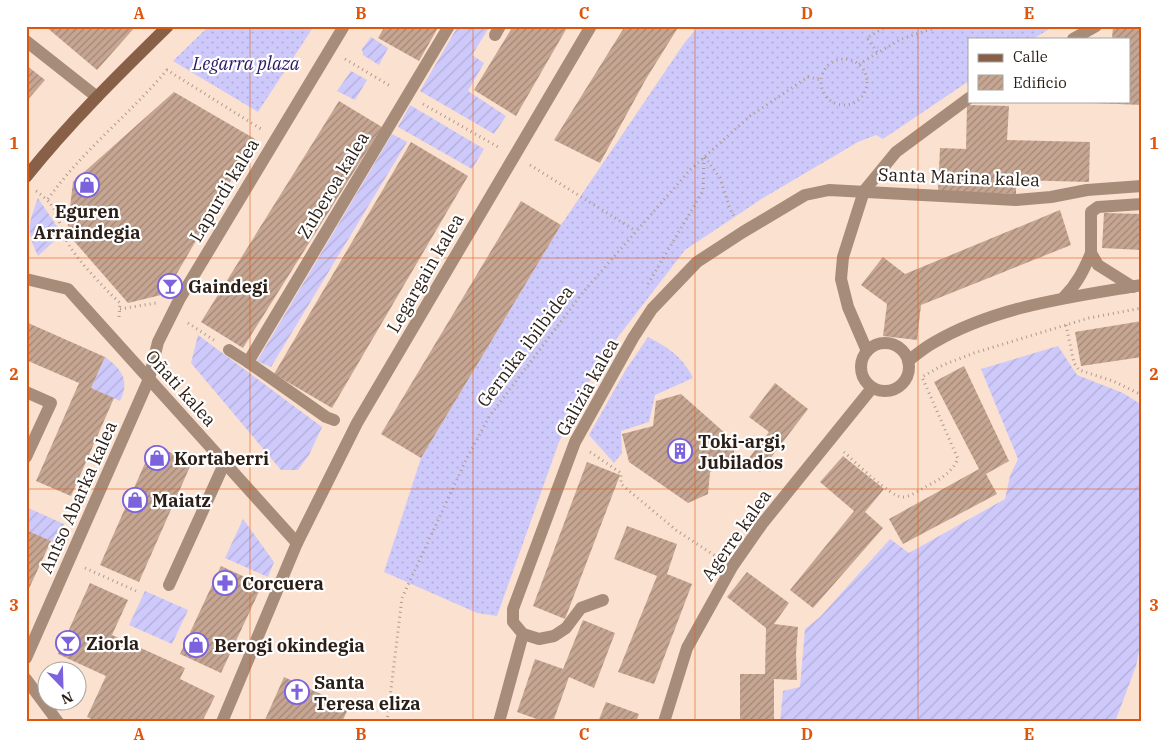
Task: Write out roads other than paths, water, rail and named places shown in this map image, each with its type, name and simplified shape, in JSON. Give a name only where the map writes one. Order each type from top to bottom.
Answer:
[{"type":"street","points":[[26,177],[97,97],[168,26]]},
{"type":"street","name":"Lapurdi kalea","points":[[149,379],[158,342],[179,300],[344,26]]},
{"type":"street","name":"Zuberoa kalea","points":[[248,362],[449,26]]},
{"type":"street","name":"Legargain kalea","points":[[222,722],[297,543],[357,423],[591,26]]},
{"type":"street","points":[[1075,38],[1096,26]]},
{"type":"street","points":[[26,41],[97,97]]},
{"type":"street","name":"Santa Marina kalea","points":[[868,351],[848,307],[841,279],[843,257],[864,191],[896,152],[968,99]]},
{"type":"street","name":"Santa Marina kalea","points":[[864,191],[1016,200],[1051,197],[1087,190],[1142,186]]},
{"type":"street","name":"Galizia kalea","points":[[522,634],[513,622],[513,609],[575,442],[652,309],[697,262],[805,195],[829,190],[864,191]]},
{"type":"street","points":[[1064,297],[1075,286],[1084,272],[1091,253],[1091,212],[1098,207],[1142,204]]},
{"type":"street","points":[[1091,253],[1098,265],[1137,286]]},
{"type":"street","name":"Oñati kalea","points":[[26,279],[68,289],[297,543]]},
{"type":"street","points":[[908,361],[931,344],[976,322],[1064,297],[1137,286]]},
{"type":"street","points":[[880,344],[887,344],[900,349],[908,361],[907,377],[896,389],[880,391],[872,388],[862,375],[861,366],[863,358],[868,351],[880,344]]},
{"type":"street","points":[[229,350],[326,417],[334,420]]},
{"type":"street","name":"Antso Abarka kalea","points":[[26,658],[149,379]]},
{"type":"street","name":"Agerre kalea","points":[[664,722],[686,648],[732,567],[762,524],[872,388]]},
{"type":"street","points":[[26,392],[51,403],[26,457]]},
{"type":"street","points":[[169,585],[225,462]]},
{"type":"street","points":[[499,722],[522,634],[539,639],[554,636],[566,628],[581,608],[603,600]]},
{"type":"street","points":[[26,679],[58,722]]},
{"type":"place","name":"Eguren Arraindegia","points":[[87,185]]},
{"type":"place","name":"Gaindegi","points":[[170,286]]},
{"type":"place","name":"Toki-argi, Jubilados","points":[[680,451]]},
{"type":"place","name":"Kortaberri","points":[[157,458]]},
{"type":"place","name":"Maiatz","points":[[135,500]]},
{"type":"place","name":"Corcuera","points":[[225,583]]},
{"type":"place","name":"Ziorla","points":[[68,643]]},
{"type":"place","name":"Berogi okindegia","points":[[196,645]]},
{"type":"place","name":"Santa Teresa eliza","points":[[297,692]]},
{"type":"park label","name":"Legarra plaza","points":[[246,63]]}]
